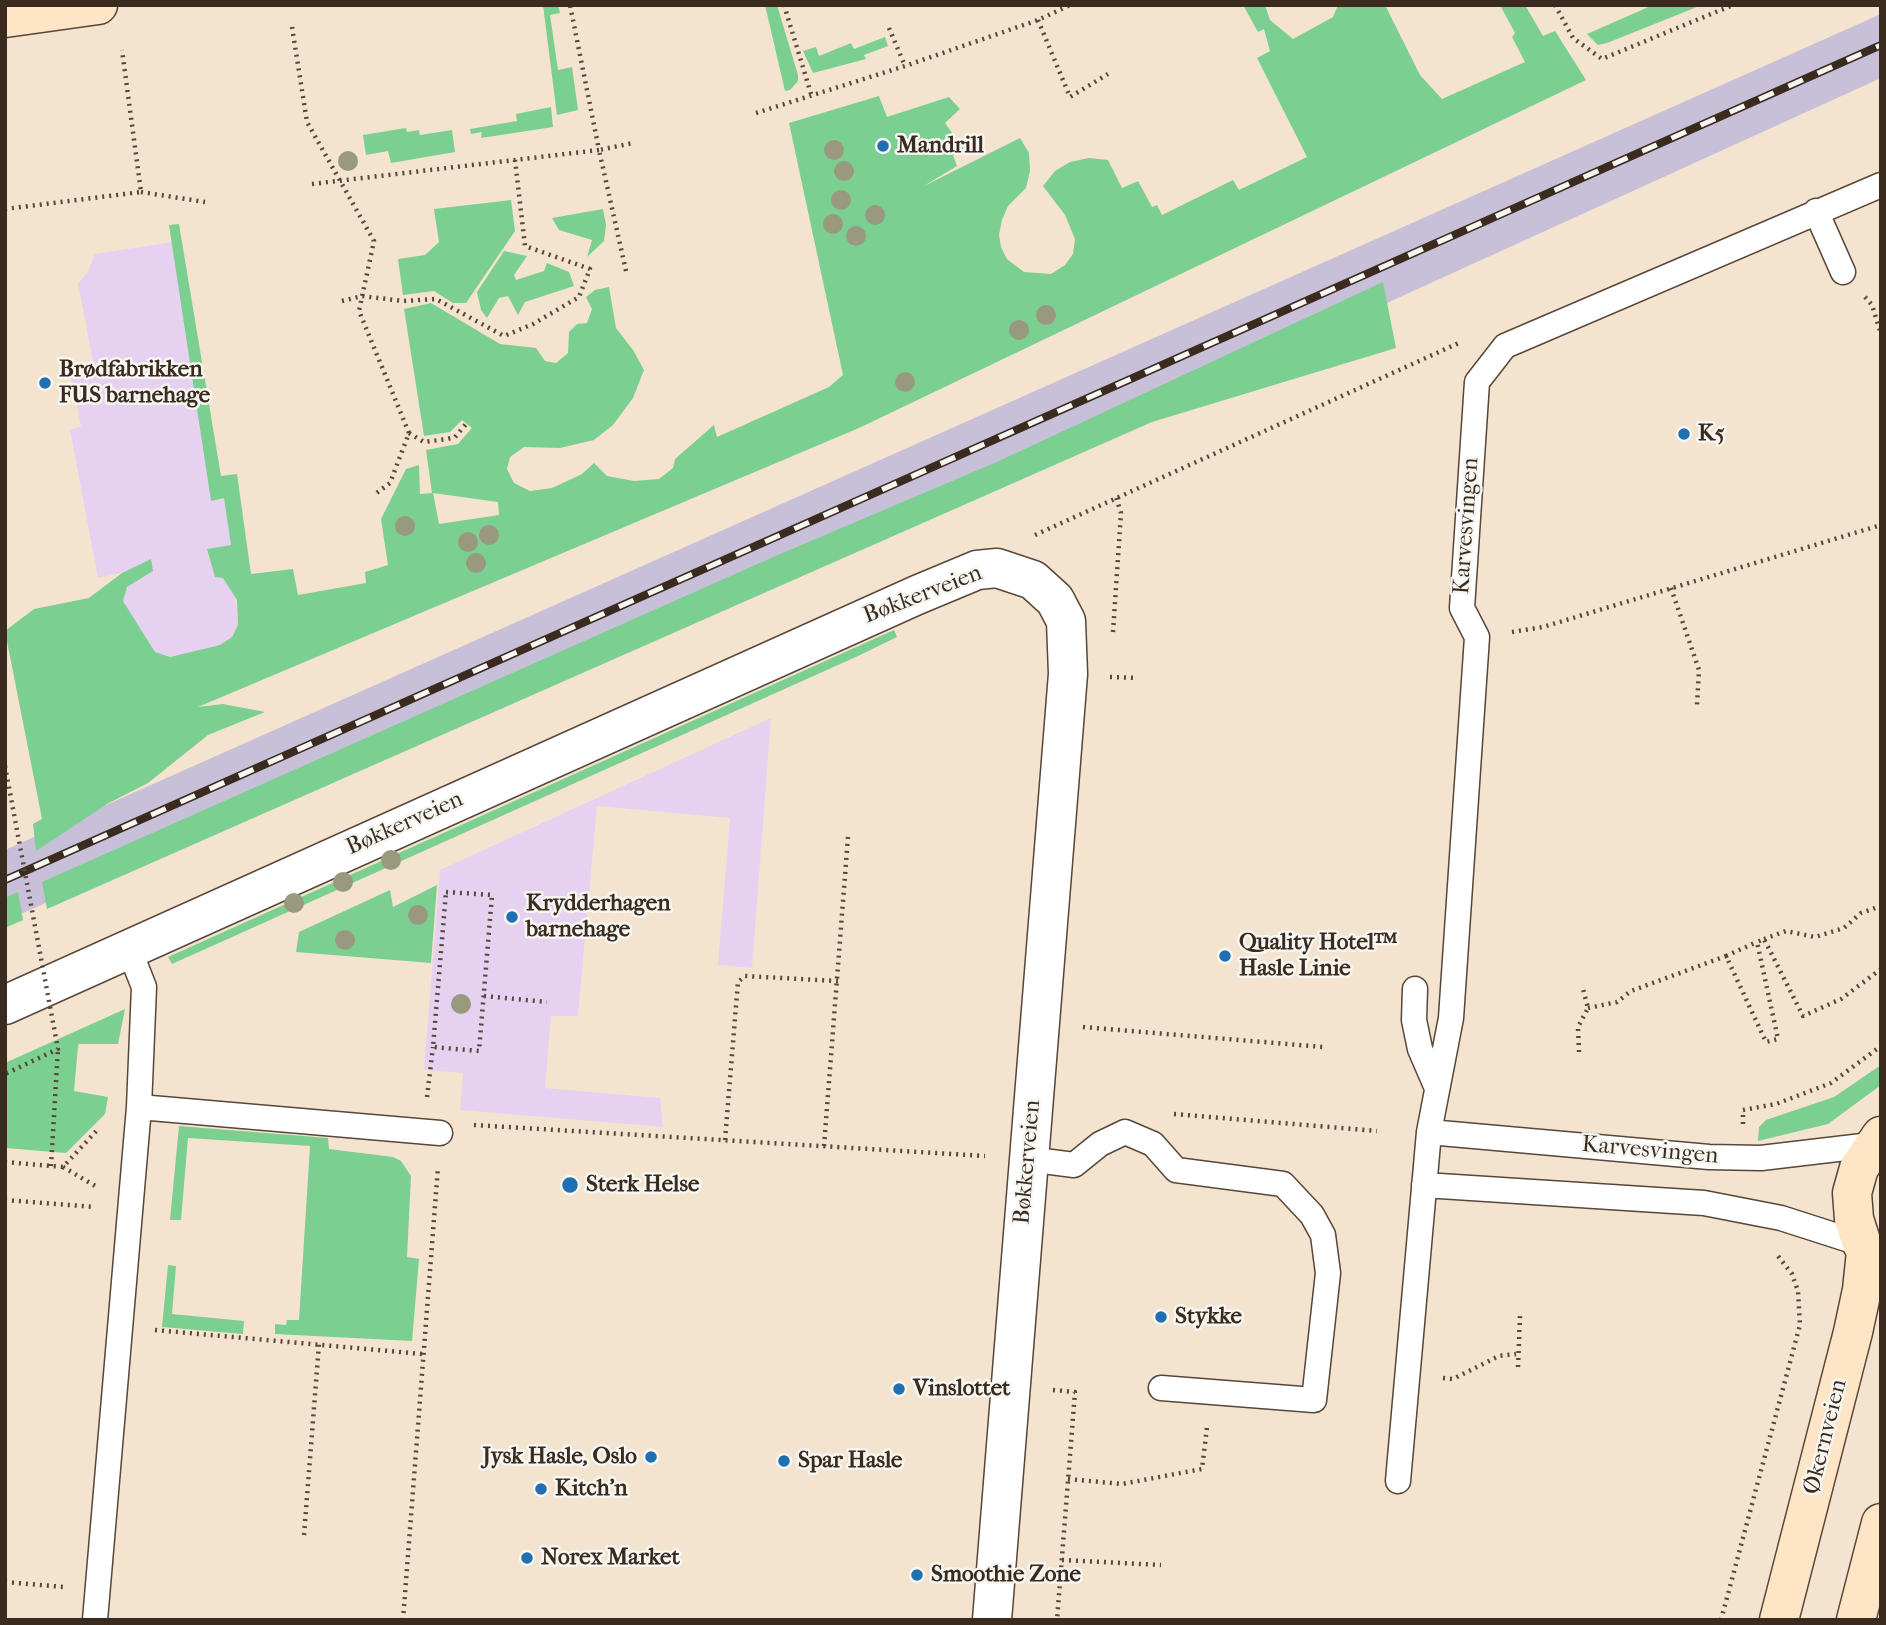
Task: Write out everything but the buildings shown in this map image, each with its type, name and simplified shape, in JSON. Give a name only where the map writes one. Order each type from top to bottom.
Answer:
[{"type":"main road","points":[[5,18],[98,5]]},
{"type":"main road","points":[[1869,1256],[1854,1219],[1852,1193],[1858,1168],[1876,1140]]},
{"type":"main road","name":"Økernveien","points":[[1779,1620],[1853,1332],[1869,1256]]},
{"type":"main road","points":[[1856,1620],[1881,1523]]},
{"type":"street","name":"Bøkkerveien","points":[[5,1005],[977,570],[997,568],[1014,571],[1033,580],[1055,600],[1066,621],[1069,637],[992,1620]]},
{"type":"lane","name":"Karvesvingen","points":[[1398,1481],[1429,1132],[1451,1018],[1476,637],[1462,608],[1477,382],[1505,346],[1881,185]]},
{"type":"lane","points":[[1816,211],[1843,272]]},
{"type":"lane","points":[[95,1620],[139,1107],[144,987],[129,949]]},
{"type":"lane","points":[[1415,989],[1414,1020],[1420,1049],[1436,1086]]},
{"type":"lane","points":[[139,1107],[441,1128]]},
{"type":"lane","points":[[1028,1159],[1074,1165],[1100,1144],[1125,1132],[1153,1144],[1176,1170],[1283,1184],[1312,1215],[1323,1235],[1328,1273],[1314,1400],[1161,1388]]},
{"type":"lane","name":"Karvesvingen","points":[[1429,1132],[1709,1157],[1761,1158],[1876,1140]]},
{"type":"lane","name":"Karvesvingen","points":[[1424,1185],[1704,1203],[1781,1218],[1869,1256]]},
{"type":"path","points":[[570,5],[626,271]]},
{"type":"path","points":[[784,5],[812,97]]},
{"type":"path","points":[[756,113],[905,66],[1038,20],[1070,5]]},
{"type":"path","points":[[1555,5],[1573,38],[1602,59],[1732,5]]},
{"type":"path","points":[[1038,20],[1070,96],[1108,74]]},
{"type":"path","points":[[292,27],[307,122],[374,241],[359,311],[409,433],[424,442],[447,439],[455,437],[467,424]]},
{"type":"path","points":[[889,28],[905,66]]},
{"type":"path","points":[[122,50],[141,192]]},
{"type":"path","points":[[312,184],[599,150],[633,143]]},
{"type":"path","points":[[342,301],[362,296],[403,301],[436,299],[504,336],[533,324],[579,297],[590,269],[524,246],[515,160]]},
{"type":"path","points":[[5,209],[141,192],[205,202]]},
{"type":"path","points":[[374,495],[390,483],[409,433]]},
{"type":"path","points":[[1476,637],[1543,627],[1881,525]]},
{"type":"path","points":[[1671,588],[1699,670],[1697,705]]},
{"type":"path","points":[[5,766],[58,1049],[51,1166]]},
{"type":"path","points":[[824,1146],[848,837]]},
{"type":"path","points":[[403,1620],[441,1128],[427,1105],[446,892],[492,895],[480,1051],[433,1048]]},
{"type":"path","points":[[1588,1008],[1618,1002],[1631,991],[1786,931],[1815,937],[1844,928],[1861,913],[1881,906]]},
{"type":"path","points":[[1765,939],[1803,1016],[1842,999],[1881,969]]},
{"type":"path","points":[[1726,956],[1766,1042],[1778,1039],[1757,942]]},
{"type":"path","points":[[725,1140],[737,982],[745,976],[838,981]]},
{"type":"path","points":[[1579,1052],[1578,1027],[1588,1008],[1583,989]]},
{"type":"path","points":[[484,996],[547,1002]]},
{"type":"path","points":[[1040,1025],[1323,1047]]},
{"type":"path","points":[[1742,1132],[1743,1110],[1776,1104],[1822,1087],[1881,1046]]},
{"type":"path","points":[[5,1074],[58,1049]]},
{"type":"path","points":[[1180,1114],[1377,1131]]},
{"type":"path","points":[[63,1167],[101,1126]]},
{"type":"path","points":[[441,1128],[725,1140],[1028,1159]]},
{"type":"path","points":[[5,1162],[63,1167],[130,1209]]},
{"type":"path","points":[[5,1200],[130,1209]]},
{"type":"path","points":[[1721,1620],[1800,1325],[1798,1291],[1792,1273],[1775,1252]]},
{"type":"path","points":[[1518,1367],[1516,1353],[1520,1316]]},
{"type":"path","points":[[121,1327],[422,1354]]},
{"type":"path","points":[[304,1535],[318,1344]]},
{"type":"path","points":[[1439,1377],[1453,1379],[1499,1356],[1516,1353]]},
{"type":"path","points":[[1051,1376],[1050,1390],[1075,1392],[1057,1620]]},
{"type":"path","points":[[1068,1479],[1122,1484],[1202,1469]]},
{"type":"path","points":[[1062,1560],[1161,1565]]},
{"type":"path","points":[[5,1582],[98,1589]]},
{"type":"shaded area","points":[[1881,14],[1881,78],[985,486],[5,921],[5,850]]},
{"type":"shaded area","points":[[172,242],[211,500],[224,498],[232,546],[207,550],[215,576],[223,578],[236,598],[238,625],[232,637],[220,645],[170,657],[155,652],[123,601],[127,587],[153,571],[150,560],[122,573],[98,578],[70,430],[81,426],[71,378],[95,372],[78,283],[88,272],[95,254]]},
{"type":"shaded area","name":"Krydderhagen barnehage","points":[[771,718],[752,968],[718,965],[730,818],[597,806],[578,1016],[551,1016],[545,1088],[660,1098],[663,1127],[460,1110],[463,1073],[424,1070],[440,870]]},
{"type":"green space","points":[[543,5],[558,5],[560,13],[550,15],[558,70],[572,67],[578,110],[557,115]]},
{"type":"green space","points":[[765,5],[777,5],[798,75],[798,81],[790,90],[785,91]]},
{"type":"green space","points":[[1243,5],[1265,5],[1270,20],[1293,39],[1333,17],[1338,5],[1385,5],[1420,75],[1442,99],[1525,62],[1512,37],[1515,33],[1500,5],[1525,5],[1543,36],[1555,31],[1586,80],[859,428],[198,707],[223,704],[265,712],[208,735],[148,783],[107,804],[36,851],[33,824],[42,819],[5,631],[34,609],[89,598],[122,573],[151,559],[153,571],[127,587],[123,601],[155,652],[170,657],[220,645],[232,637],[238,625],[237,600],[223,578],[215,577],[207,549],[231,545],[224,498],[211,501],[169,225],[179,224],[221,476],[237,474],[251,574],[293,569],[298,595],[366,583],[365,572],[388,565],[381,519],[406,469],[419,465],[420,494],[432,493],[426,450],[458,444],[472,428],[462,420],[450,432],[424,436],[404,309],[431,303],[500,344],[536,348],[545,361],[556,363],[568,353],[569,332],[577,324],[587,323],[592,309],[586,297],[595,290],[609,287],[616,328],[644,370],[633,398],[613,425],[594,440],[560,448],[524,447],[510,457],[507,469],[514,483],[530,491],[552,488],[582,474],[594,463],[607,476],[634,481],[659,479],[673,468],[675,459],[714,425],[717,437],[829,387],[843,375],[789,123],[879,96],[887,117],[949,97],[960,109],[945,123],[964,149],[953,155],[957,166],[922,187],[1020,138],[1029,153],[1030,171],[1026,188],[1008,206],[1002,220],[999,235],[1001,247],[1007,259],[1024,272],[1051,274],[1065,265],[1073,254],[1075,239],[1065,215],[1043,186],[1055,171],[1070,162],[1089,158],[1108,160],[1122,188],[1138,181],[1152,207],[1157,205],[1162,215],[1233,180],[1239,190],[1307,157],[1257,58],[1270,51],[1264,29],[1258,32]],"holes":[[[433,493],[498,502],[499,515],[439,524]]]},
{"type":"green space","points":[[1653,5],[1702,5],[1607,43],[1598,45],[1587,34]]},
{"type":"green space","points":[[885,37],[888,46],[864,55],[866,59],[813,73],[803,51],[816,47],[819,56],[851,43],[854,49]]},
{"type":"green space","points":[[551,107],[553,127],[481,138],[482,132],[471,134],[470,129],[517,121],[516,114]]},
{"type":"green space","points":[[406,128],[407,132],[419,130],[420,135],[452,130],[455,152],[391,163],[388,151],[366,155],[363,135]]},
{"type":"green space","points":[[511,200],[515,231],[466,303],[453,303],[434,291],[403,295],[398,259],[425,255],[439,242],[434,209]]},
{"type":"green space","points":[[603,209],[606,225],[604,241],[587,257],[592,240],[559,230],[552,218]]},
{"type":"green space","points":[[504,251],[527,256],[514,275],[516,280],[544,271],[547,263],[569,272],[574,286],[525,302],[518,315],[508,296],[499,298],[487,318],[481,310],[477,292]]},
{"type":"green space","points":[[1383,282],[1396,348],[1152,422],[47,909],[42,882],[771,558],[999,461]]},
{"type":"green space","points":[[894,630],[897,637],[858,656],[172,964],[168,957]]},
{"type":"green space","points":[[437,885],[431,963],[296,952],[299,932],[390,890],[393,907]]},
{"type":"green space","points":[[18,892],[23,920],[5,928],[5,898]]},
{"type":"green space","points":[[125,1009],[118,1044],[78,1046],[74,1091],[108,1097],[105,1114],[66,1153],[5,1148],[5,1063]]},
{"type":"green space","points":[[1881,1065],[1881,1085],[1828,1124],[1758,1141],[1759,1127],[1766,1120],[1834,1097]]},
{"type":"green space","points":[[179,1126],[328,1138],[329,1149],[393,1157],[401,1161],[411,1176],[407,1257],[419,1259],[412,1341],[275,1334],[275,1324],[286,1325],[287,1320],[299,1320],[310,1146],[188,1138],[181,1220],[170,1220]]},
{"type":"green space","points":[[168,1265],[176,1266],[172,1314],[244,1321],[243,1334],[162,1327]]},
{"type":"railway","points":[[5,880],[1881,45]]},
{"type":"place","name":"Mandrill","points":[[883,146]]},
{"type":"place","name":"Brødfabrikken FUS barnehage","points":[[45,383]]},
{"type":"place","name":"K5","points":[[1684,434]]},
{"type":"place","name":"Krydderhagen barnehage","points":[[512,917]]},
{"type":"place","name":"Quality Hotel™ Hasle Linie","points":[[1225,956]]},
{"type":"place","name":"Sterk Helse","points":[[570,1185]]},
{"type":"place","name":"Stykke","points":[[1161,1317]]},
{"type":"place","name":"Vinslottet","points":[[899,1389]]},
{"type":"place","name":"Jysk Hasle, Oslo","points":[[651,1457]]},
{"type":"place","name":"Spar Hasle","points":[[784,1461]]},
{"type":"place","name":"Kitch'n","points":[[541,1489]]},
{"type":"place","name":"Norex Market","points":[[527,1558]]},
{"type":"place","name":"Smoothie Zone","points":[[917,1575]]}]
